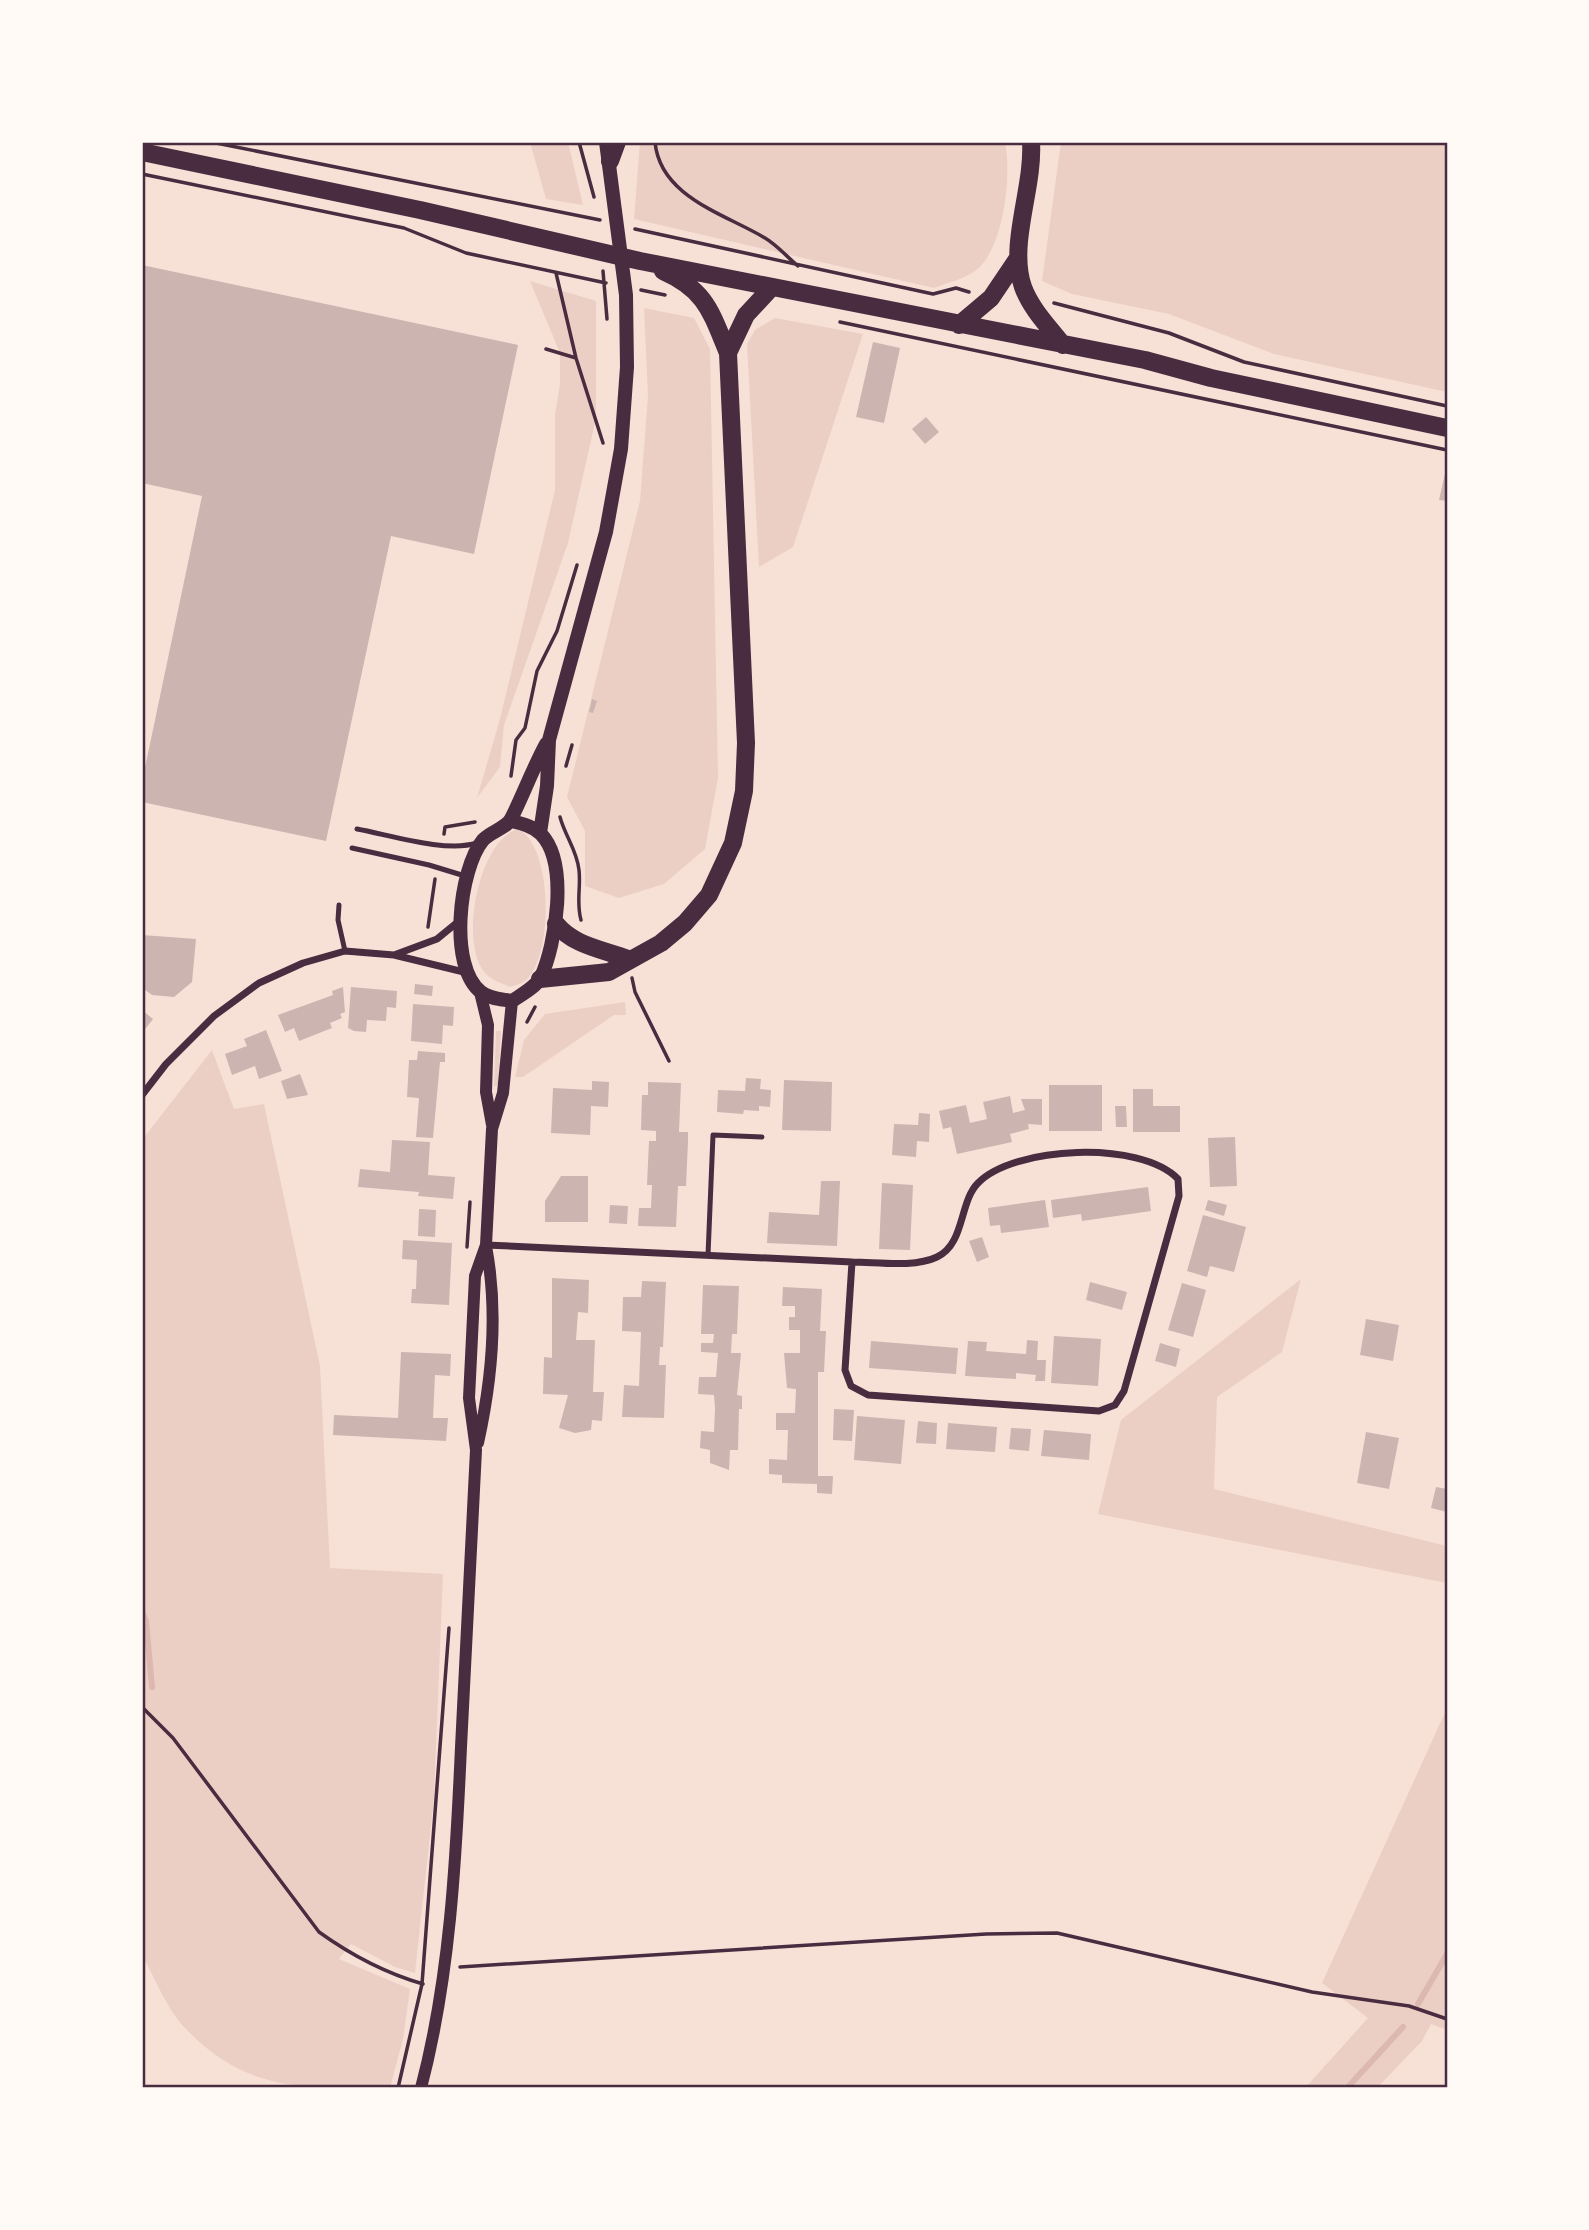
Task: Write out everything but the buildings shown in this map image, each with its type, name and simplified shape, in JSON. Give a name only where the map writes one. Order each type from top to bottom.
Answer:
[{"type":"main road","points":[[540,979],[556,923],[554,865],[540,833],[547,786],[549,740],[606,533],[621,449],[627,367],[626,295],[606,142]]},
{"type":"main road","points":[[610,161],[617,142]]},
{"type":"main road","points":[[1031,142],[1032,168],[1017,258],[1023,286],[1031,304],[1063,345]]},
{"type":"main road","points":[[142,152],[420,210],[598,258],[640,261],[1145,360],[1211,378],[1447,428]]},
{"type":"main road","points":[[959,325],[991,298],[1017,258]]},
{"type":"main road","points":[[549,740],[529,775],[511,821],[483,840],[468,878],[460,921],[461,948],[468,973],[480,992],[512,1001],[540,979],[609,972],[660,943],[685,923],[709,895],[733,843],[744,791],[746,743],[728,353],[709,306],[700,293],[678,277],[640,261]]},
{"type":"main road","points":[[728,353],[746,315],[772,287]]},
{"type":"main road","points":[[511,821],[525,824],[540,833]]},
{"type":"main road","points":[[556,923],[566,936],[580,943],[628,959]]},
{"type":"street","points":[[394,955],[437,939],[460,921]]},
{"type":"street","points":[[142,1095],[166,1064],[214,1016],[259,983],[303,962],[345,951],[394,955],[419,962],[443,964],[468,973]]},
{"type":"street","points":[[476,1450],[469,1398],[475,1276],[485,1245],[492,1129],[486,1092],[488,1025],[480,992]]},
{"type":"street","points":[[492,1129],[503,1093],[512,1001]]},
{"type":"street","points":[[485,1245],[852,1262],[918,1262],[938,1257],[952,1243],[975,1186],[995,1168],[1074,1152],[1115,1152],[1165,1166],[1178,1179],[1179,1196],[1124,1391],[1115,1405],[1099,1411],[868,1395],[851,1386],[845,1370],[852,1262]]},
{"type":"street","points":[[421,2088],[430,2054],[444,1968],[458,1825],[476,1450],[488,1398],[493,1280],[485,1245]]},
{"type":"lane","points":[[357,829],[465,847],[483,840]]},
{"type":"lane","points":[[352,848],[429,864],[468,878]]},
{"type":"lane","points":[[339,905],[338,920],[345,951]]},
{"type":"lane","points":[[708,1255],[713,1135],[762,1137]]},
{"type":"path","points":[[211,142],[591,218]]},
{"type":"path","points":[[579,142],[594,198]]},
{"type":"path","points":[[654,142],[656,157],[674,181],[700,206],[766,239],[799,267]]},
{"type":"path","points":[[142,174],[404,228],[466,253],[598,282]]},
{"type":"path","points":[[596,211],[597,225]]},
{"type":"path","points":[[638,230],[933,294],[956,288],[991,298]]},
{"type":"path","points":[[598,258],[607,326]]},
{"type":"path","points":[[556,273],[576,358],[603,443]]},
{"type":"path","points":[[642,291],[673,297]]},
{"type":"path","points":[[1031,304],[1054,303],[1169,333],[1244,362],[1447,405]]},
{"type":"path","points":[[835,321],[1447,450]]},
{"type":"path","points":[[546,349],[576,358]]},
{"type":"path","points":[[601,455],[604,429]]},
{"type":"path","points":[[510,778],[516,740],[525,727],[537,671],[556,631],[580,554]]},
{"type":"path","points":[[417,932],[428,929]]},
{"type":"path","points":[[628,959],[635,992],[669,1061]]},
{"type":"path","points":[[467,1257],[470,1190]]},
{"type":"path","points":[[398,2088],[422,1984],[450,1623]]},
{"type":"path","points":[[142,1707],[173,1738],[319,1932],[345,1951],[397,1976],[440,1990]]},
{"type":"path","points":[[444,1968],[986,1934],[1057,1933],[1312,1992],[1409,2006],[1447,2019]]},
{"type":"shaded area","points":[[530,142],[568,142],[583,205],[546,199]]},
{"type":"shaded area","points":[[640,142],[1005,142],[1007,173],[1004,211],[993,246],[985,261],[971,274],[934,288],[634,219]]},
{"type":"shaded area","points":[[1061,142],[1447,142],[1447,392],[1274,354],[1169,314],[1072,294],[1042,281]]},
{"type":"shaded area","points":[[530,281],[596,301],[596,418],[568,543],[504,725],[500,767],[477,798],[500,719],[555,490],[555,415],[560,384],[560,353]]},
{"type":"shaded area","points":[[644,308],[694,318],[710,349],[718,778],[705,849],[664,884],[619,898],[585,886],[585,831],[567,797],[640,501],[648,395]]},
{"type":"shaded area","points":[[775,318],[863,334],[793,547],[759,567],[747,344],[755,330]]},
{"type":"shaded area","points":[[518,829],[530,839],[538,856],[546,902],[545,926],[535,967],[524,981],[510,987],[486,974],[478,960],[473,919],[483,872],[492,852],[504,837]]},
{"type":"shaded area","points":[[625,1002],[626,1015],[614,1015],[523,1077],[515,1077],[524,1040],[545,1014]]},
{"type":"shaded area","points":[[496,1031],[501,1031],[498,1084],[494,1087]]},
{"type":"shaded area","points":[[212,1050],[234,1109],[264,1104],[320,1366],[330,1568],[443,1574],[434,1798],[415,1973],[395,1967],[351,1944],[339,1959],[410,1989],[403,2039],[390,2088],[332,2088],[280,2083],[232,2066],[209,2050],[179,2021],[142,1955],[142,1140]]},
{"type":"shaded area","points":[[1301,1279],[1282,1352],[1217,1397],[1214,1489],[1447,1546],[1447,1583],[1098,1514],[1121,1420]]},
{"type":"shaded area","points":[[1447,1708],[1447,2030],[1431,2024],[1422,2041],[1377,2088],[1305,2088],[1368,2018],[1322,1983]]},
{"type":"waterway","points":[[142,1611],[146,1621],[152,1687]]},
{"type":"waterway","points":[[1418,2004],[1447,1954]]},
{"type":"waterway","points":[[1347,2088],[1403,2027]]}]
